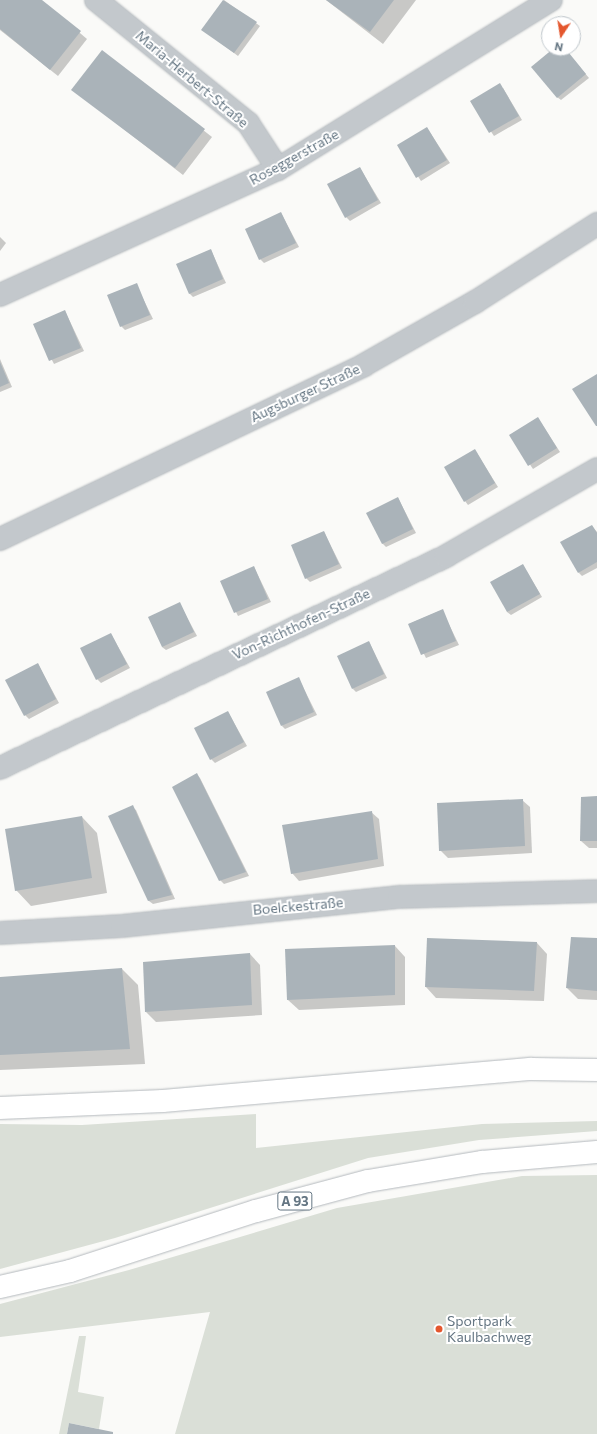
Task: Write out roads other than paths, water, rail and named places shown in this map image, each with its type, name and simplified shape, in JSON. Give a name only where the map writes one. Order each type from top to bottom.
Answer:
[{"type":"highway","points":[[0,1108],[162,1101],[532,1069],[597,1070]]},
{"type":"highway","name":"A 93","points":[[0,1287],[70,1271],[256,1211],[368,1181],[482,1162],[597,1152]]},
{"type":"street","name":"Maria-Herbert-Straße","points":[[96,0],[248,123],[278,169]]},
{"type":"street","name":"Roseggerstraße","points":[[0,295],[278,169],[551,0]]},
{"type":"street","name":"Augsburger Straße","points":[[0,539],[364,365],[475,302],[597,224]]},
{"type":"street","name":"Von-Richthofen-Straße","points":[[0,768],[446,556],[597,469]]},
{"type":"street","name":"Boelckestraße","points":[[0,933],[122,926],[399,897],[597,891]]},
{"type":"place","name":"Sportpark Kaulbachweg","points":[[439,1329]]}]
